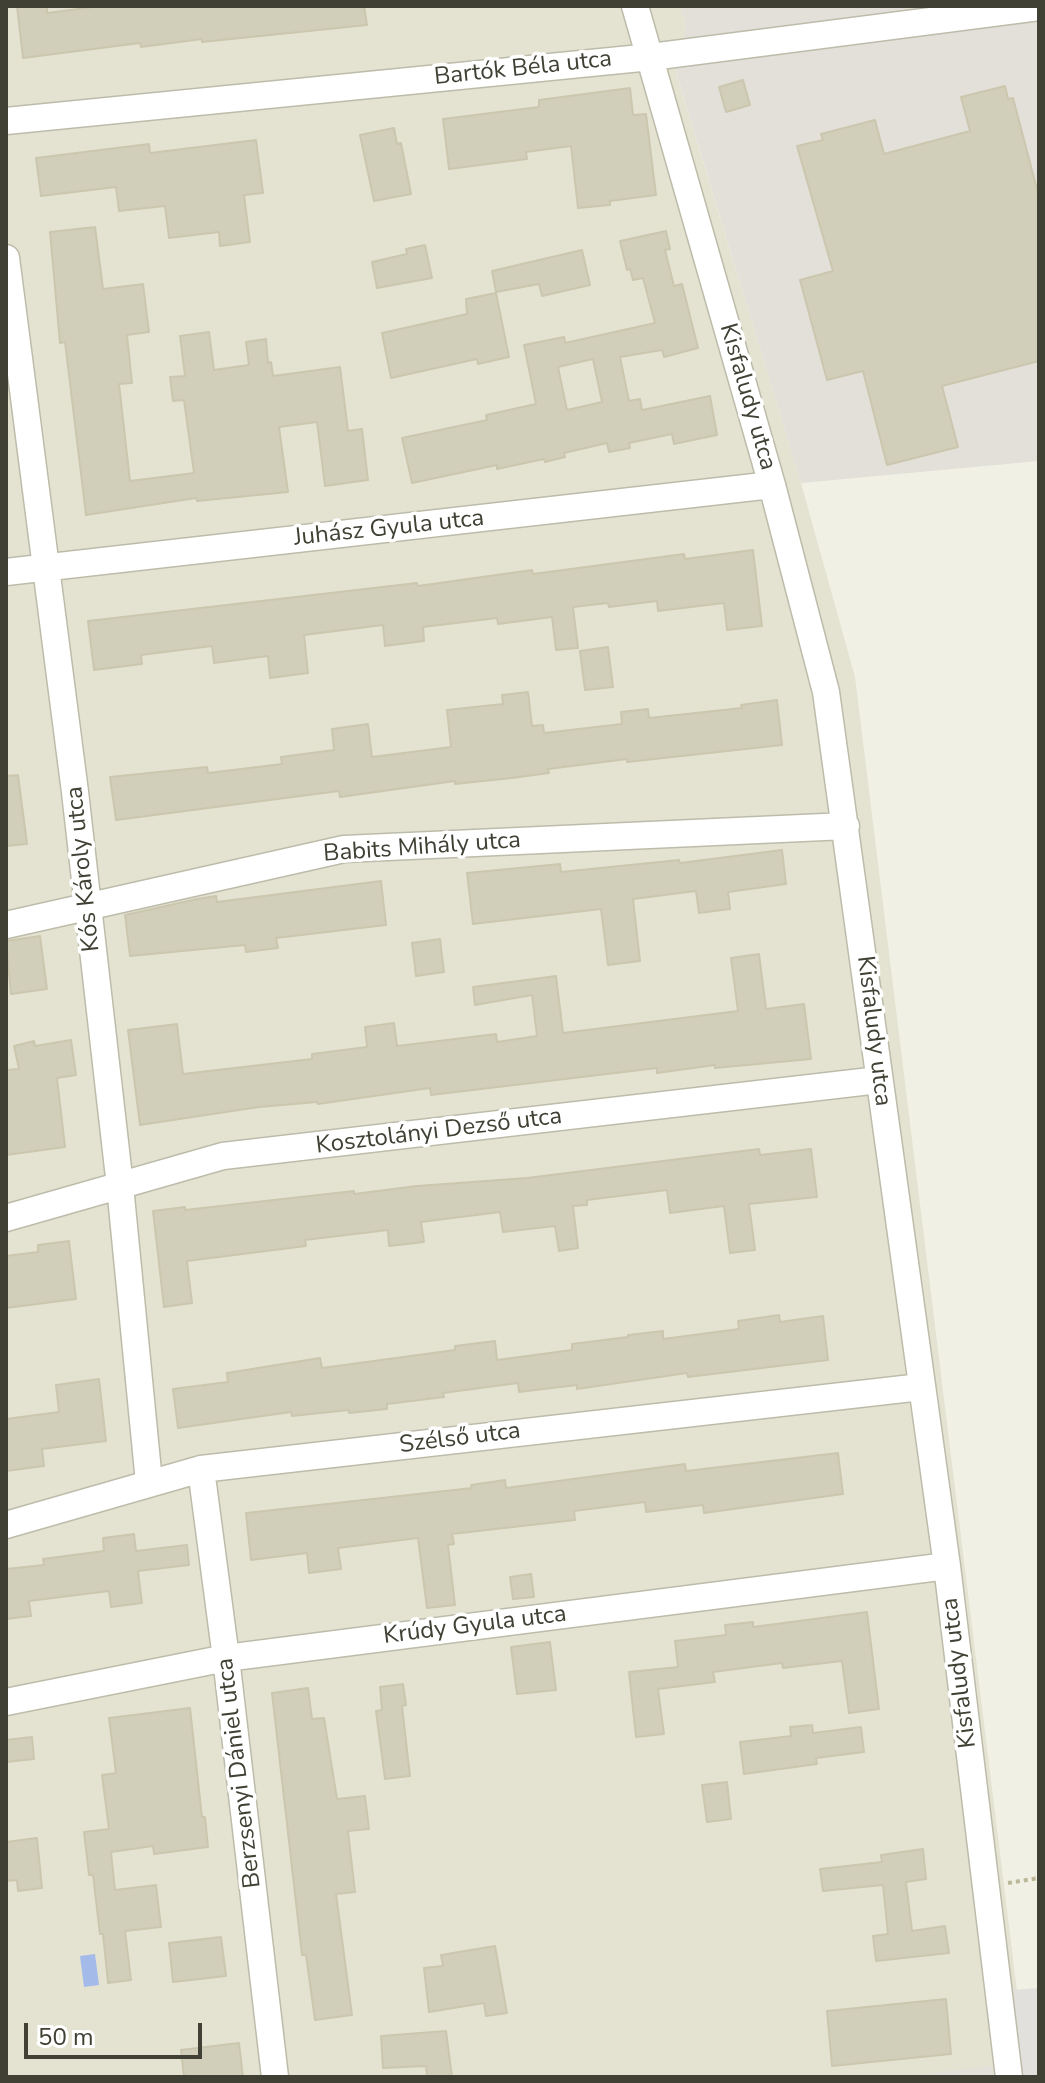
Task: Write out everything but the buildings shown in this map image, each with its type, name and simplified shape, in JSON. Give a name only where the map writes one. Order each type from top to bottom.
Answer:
[{"type":"street","name":"Kisfaludy utca","points":[[635,6],[772,485],[826,692],[947,1566],[1009,2077]]},
{"type":"street","name":"Bartók Béla utca","points":[[6,121],[651,57],[1039,7]]},
{"type":"street","name":"Kós Károly utca","points":[[6,258],[88,906],[149,1482]]},
{"type":"street","name":"Juhász Gyula utca","points":[[6,572],[772,485]]},
{"type":"street","name":"Babits Mihály utca","points":[[6,925],[344,849],[846,826]]},
{"type":"street","name":"Kosztolányi Dezső utca","points":[[6,1218],[223,1156],[879,1080]]},
{"type":"street","name":"Szélső utca","points":[[6,1525],[201,1469],[921,1387]]},
{"type":"street","name":"Berzsenyi Dániel utca","points":[[201,1469],[275,2077]]},
{"type":"street","name":"Krúdy Gyula utca","points":[[6,1702],[226,1658],[947,1566]]},
{"type":"shaded area","points":[[6,6],[680,6],[686,24],[676,73],[801,483],[855,677],[1026,2064],[897,2077],[6,2077]]},
{"type":"shaded area","points":[[680,6],[1039,6],[1039,461],[801,483],[676,72],[686,24]]},
{"type":"shaded area","points":[[1039,1988],[1039,2077],[1009,2077],[999,1991]]},
{"type":"shaded area","points":[[994,2066],[995,2077],[897,2077]]},
{"type":"water","points":[[95,1954],[99,1985],[84,1987],[80,1956]]}]
